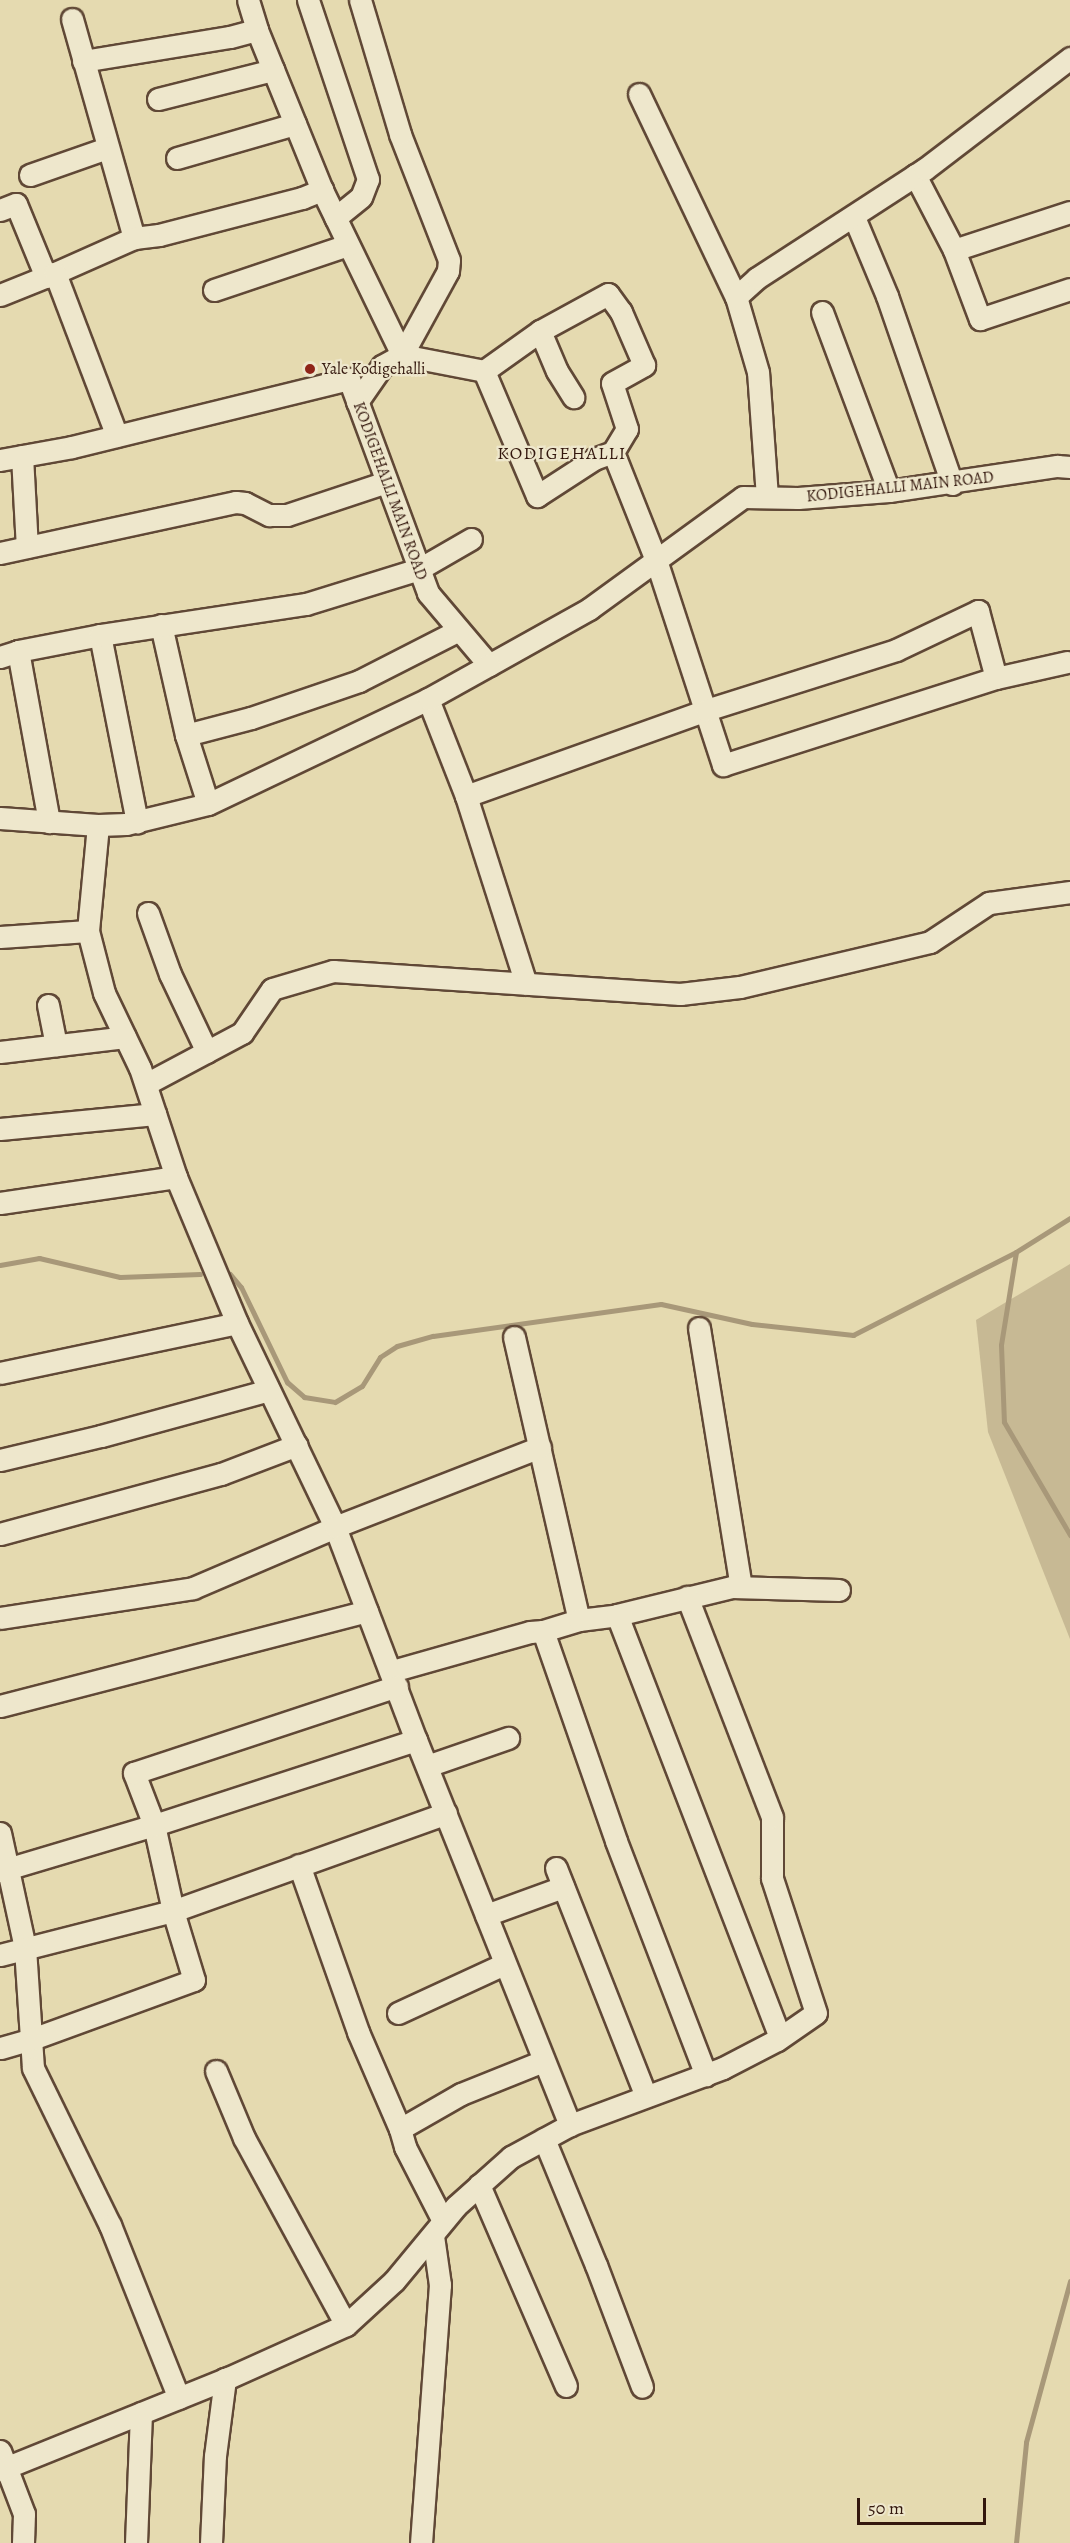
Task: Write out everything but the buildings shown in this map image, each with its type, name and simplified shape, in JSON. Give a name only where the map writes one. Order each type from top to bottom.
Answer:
[{"type":"street","points":[[248,0],[257,30],[321,190],[402,355]]},
{"type":"street","points":[[308,0],[368,179],[361,197],[335,218]]},
{"type":"street","points":[[357,402],[382,366],[402,355],[448,271],[449,260],[400,134],[360,0]]},
{"type":"street","points":[[72,19],[134,237]]},
{"type":"street","points":[[84,61],[230,38],[257,30]]},
{"type":"street","points":[[736,297],[757,278],[854,217],[915,175],[1070,58]]},
{"type":"street","points":[[158,99],[273,70]]},
{"type":"street","points":[[639,94],[736,297],[758,372],[767,498]]},
{"type":"street","points":[[177,158],[295,124]]},
{"type":"street","points":[[30,175],[107,148]]},
{"type":"street","points":[[915,175],[954,250],[980,319],[1070,289]]},
{"type":"street","points":[[0,295],[51,275],[134,237],[159,235],[302,198],[321,190]]},
{"type":"street","points":[[0,210],[16,204],[51,275],[117,436]]},
{"type":"street","points":[[954,250],[1070,212]]},
{"type":"street","points":[[854,217],[887,296],[952,484]]},
{"type":"street","points":[[214,290],[348,245]]},
{"type":"street","points":[[402,355],[484,370],[540,331],[608,294],[621,312],[644,365],[612,383],[627,429],[613,452],[594,459],[537,496],[484,370]]},
{"type":"street","points":[[822,312],[889,491]]},
{"type":"street","points":[[540,331],[557,371],[573,397]]},
{"type":"street","name":"KODIGEHALLI MAIN ROAD","points":[[0,460],[117,436],[349,379],[428,593],[489,665],[589,609],[743,497],[767,498],[889,491],[952,484],[1057,466],[1070,467]]},
{"type":"street","points":[[613,452],[656,560],[723,765],[996,678],[1067,662]]},
{"type":"street","points":[[22,456],[27,547]]},
{"type":"street","points":[[0,553],[236,502],[245,503],[269,514],[286,515],[386,482]]},
{"type":"street","points":[[49,822],[9,654],[100,635],[306,604],[419,569],[471,539]]},
{"type":"street","points":[[466,796],[706,710],[896,650],[978,611],[996,678]]},
{"type":"street","points":[[161,625],[186,735],[208,804]]},
{"type":"street","points":[[186,735],[251,718],[359,681],[459,630]]},
{"type":"street","points":[[100,635],[137,822]]},
{"type":"street","points":[[0,818],[98,825],[137,822],[208,804],[428,699],[489,665]]},
{"type":"street","points":[[428,699],[466,796],[526,984]]},
{"type":"street","points":[[98,825],[88,931],[104,993],[146,1084],[176,1177],[237,1323],[335,1527],[504,1964],[570,2125]]},
{"type":"street","points":[[146,1084],[242,1033],[272,989],[333,971],[680,994],[740,987],[930,942],[989,903],[1070,892]]},
{"type":"street","points":[[148,913],[170,974],[207,1052]]},
{"type":"street","points":[[0,938],[88,931]]},
{"type":"street","points":[[48,1005],[56,1045]]},
{"type":"street","points":[[0,1052],[126,1037]]},
{"type":"street","points":[[0,1129],[155,1114]]},
{"type":"street","points":[[0,1203],[176,1177]]},
{"type":"street","points":[[0,1373],[237,1323]]},
{"type":"street","points":[[699,1328],[741,1586]]},
{"type":"street","points":[[514,1337],[579,1620]]},
{"type":"street","points":[[0,1460],[101,1436],[269,1390]]},
{"type":"street","points":[[0,1534],[221,1474],[297,1445]]},
{"type":"street","points":[[0,1617],[194,1588],[335,1527],[540,1447]]},
{"type":"street","points":[[0,2048],[32,2039],[194,1980],[173,1911],[154,1825],[134,1773],[394,1678],[530,1632],[543,1631],[579,1620],[617,1616],[687,1597],[741,1586],[839,1590]]},
{"type":"street","points":[[23,2543],[24,2514],[2,2463],[179,2398],[346,2325],[394,2281],[438,2228],[479,2185],[511,2157],[570,2125],[714,2072],[780,2037],[816,2013],[772,1878],[772,1816],[687,1597]]},
{"type":"street","points":[[0,1706],[367,1611]]},
{"type":"street","points":[[617,1616],[780,2037]]},
{"type":"street","points":[[543,1631],[616,1841],[714,2072]]},
{"type":"street","points":[[427,1766],[508,1738]]},
{"type":"street","points":[[5,1870],[154,1825],[416,1740]]},
{"type":"street","points":[[0,1955],[173,1911],[446,1813]]},
{"type":"street","points":[[0,1833],[5,1870],[26,1948],[33,2068],[110,2225],[179,2398]]},
{"type":"street","points":[[299,1865],[358,2032],[400,2129],[438,2228],[440,2286],[421,2543]]},
{"type":"street","points":[[486,1916],[560,1877],[646,2096]]},
{"type":"street","points":[[398,2013],[504,1964]]},
{"type":"street","points":[[400,2129],[461,2094],[543,2061]]},
{"type":"street","points":[[216,2071],[244,2139],[346,2325]]},
{"type":"street","points":[[544,2139],[596,2265],[642,2387]]},
{"type":"street","points":[[479,2185],[566,2386]]},
{"type":"street","points":[[211,2543],[215,2456],[225,2379]]},
{"type":"street","points":[[136,2543],[141,2413]]},
{"type":"shaded area","points":[[1070,1264],[1070,1639],[988,1432],[976,1320]]},
{"type":"waterway","points":[[230,1274],[241,1287],[287,1382],[304,1397],[335,1402],[362,1386],[380,1357],[397,1346],[433,1336],[661,1304],[752,1324],[853,1335],[1016,1252],[1070,1218]]},
{"type":"waterway","points":[[1016,1252],[1001,1345],[1004,1422],[1070,1535]]},
{"type":"waterway","points":[[0,1265],[39,1258],[120,1277],[200,1274]]},
{"type":"waterway","points":[[1016,2543],[1026,2442],[1070,2281]]},
{"type":"place","name":"Yale Kodigehalli","points":[[310,369]]},
{"type":"district","name":"KODIGEHALLI","points":[[562,453]]}]
